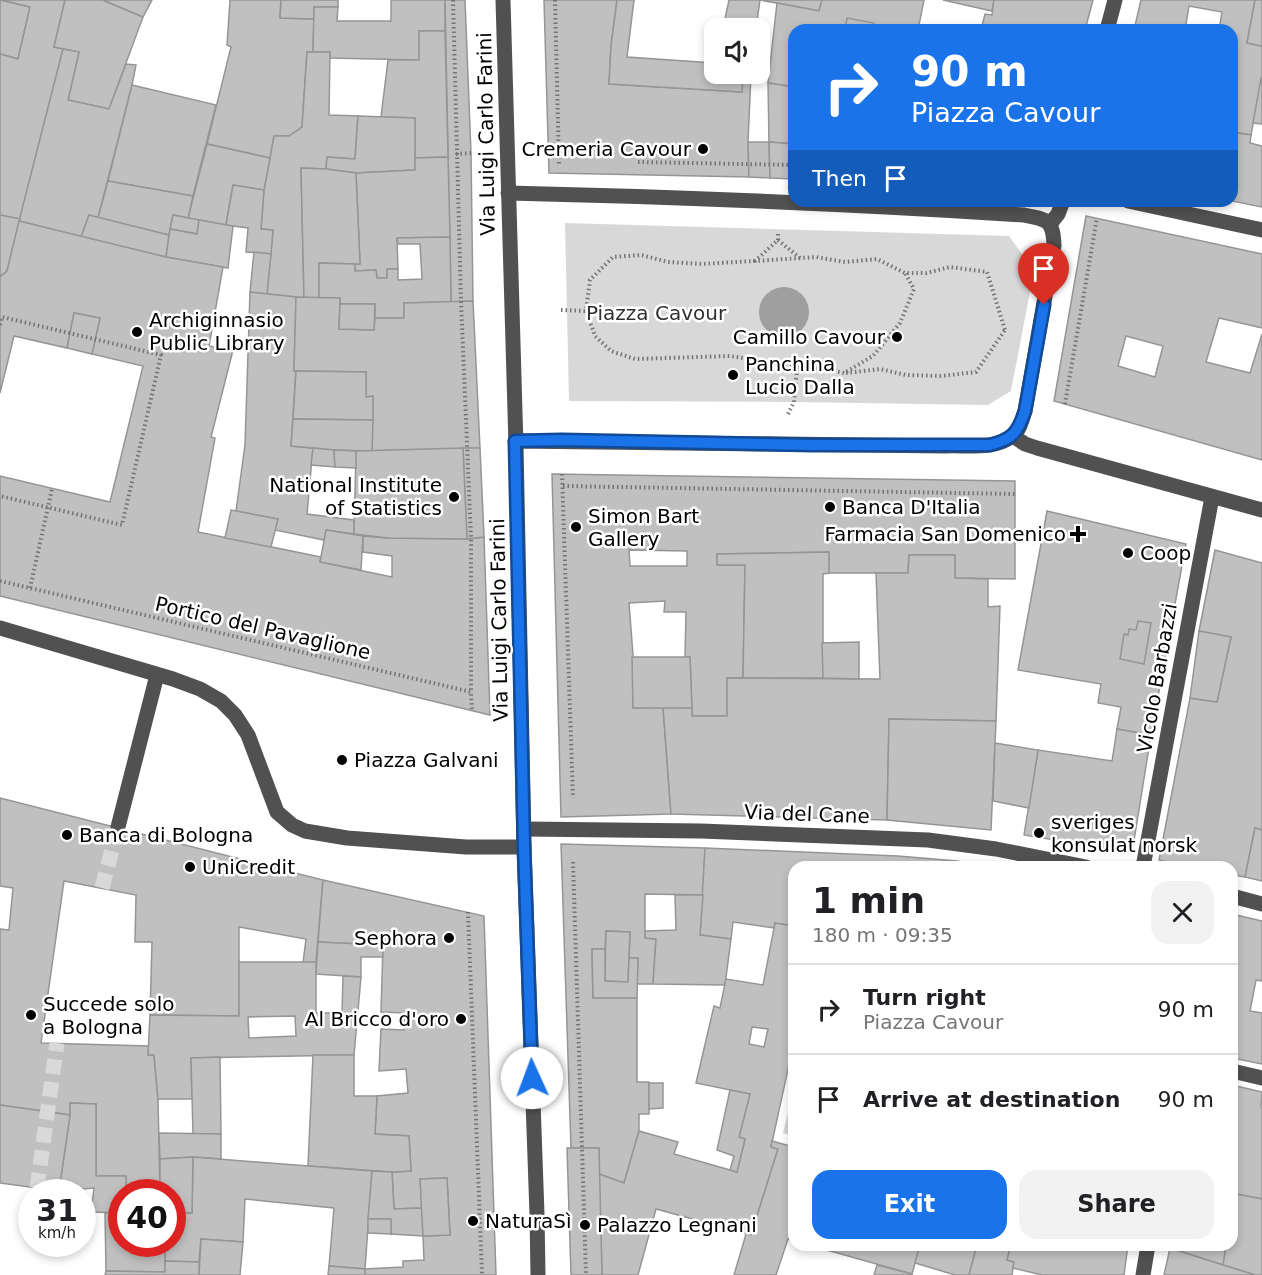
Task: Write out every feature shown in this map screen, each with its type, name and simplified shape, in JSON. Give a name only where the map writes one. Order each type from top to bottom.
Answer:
[{"type":"street","name":"Via Luigi Carlo Farini","points":[[503,0],[524,847],[538,1275]]},
{"type":"street","points":[[1109,24],[1115,0]]},
{"type":"street","points":[[508,193],[788,202]]},
{"type":"street","points":[[515,441],[990,445],[1013,436],[1021,424],[1025,411],[1040,328],[1054,245],[1050,224],[1040,218],[1024,215],[874,207]]},
{"type":"street","points":[[1050,224],[1061,207]]},
{"type":"street","points":[[1156,207],[1262,230]]},
{"type":"street","points":[[1013,436],[1037,448],[1262,510]]},
{"type":"street","name":"Vicolo Barbazzi","points":[[1144,861],[1212,497]]},
{"type":"street","points":[[0,628],[200,689],[221,701],[235,715],[248,735],[277,812],[292,825],[304,831],[347,838],[466,847],[524,847]]},
{"type":"street","points":[[118,827],[157,675]]},
{"type":"street","name":"Via del Cane","points":[[524,829],[701,831],[928,840],[996,849],[1056,861]]},
{"type":"street","points":[[1238,898],[1262,904]]},
{"type":"street","points":[[1238,1072],[1262,1078]]},
{"type":"street","points":[[1143,1275],[1147,1251]]},
{"type":"path","points":[[453,0],[456,154],[471,538],[472,711]]},
{"type":"path","points":[[555,0],[559,167]]},
{"type":"path","points":[[548,148],[559,148]]},
{"type":"path","points":[[456,154],[471,153]]},
{"type":"path","points":[[630,162],[788,165]]},
{"type":"path","points":[[756,261],[778,240],[780,202]]},
{"type":"path","points":[[1065,404],[1097,218]]},
{"type":"path","points":[[778,240],[800,258]]},
{"type":"path","points":[[641,255],[668,262],[702,264],[816,257],[845,262],[877,260],[905,273],[926,273],[950,267],[987,272],[1005,330],[976,372],[941,376],[906,375],[880,369],[844,373],[730,356],[635,360],[611,351],[594,336],[586,311],[590,280],[613,257],[641,255]]},
{"type":"path","points":[[844,373],[873,356],[900,323],[914,289],[905,273]]},
{"type":"path","points":[[561,310],[586,311]]},
{"type":"path","points":[[0,326],[2,317],[160,355],[122,525],[0,496]]},
{"type":"path","points":[[1005,330],[1040,328]]},
{"type":"path","points":[[772,444],[794,402],[797,367]]},
{"type":"path","points":[[562,474],[573,805]]},
{"type":"path","points":[[563,486],[1016,494]]},
{"type":"path","points":[[30,588],[52,489]]},
{"type":"path","name":"Portico del Pavaglione","points":[[0,581],[471,692]]},
{"type":"path","points":[[573,856],[586,1275]]},
{"type":"path","points":[[468,912],[482,1275]]},
{"type":"green space","name":"Piazza Cavour","points":[[565,223],[1009,236],[1034,271],[1011,391],[988,405],[569,401]]},
{"type":"green space","points":[[788,1113],[788,1134],[783,1133]]},
{"type":"shaded area","points":[[784,287],[793,289],[804,298],[809,312],[807,321],[798,332],[784,337],[775,335],[764,326],[759,312],[761,303],[770,292]]},
{"type":"building","points":[[0,0],[30,7],[18,59],[0,54]]},
{"type":"building","points":[[2,0],[65,0],[54,47],[63,49],[20,219],[0,215],[0,54],[18,59],[30,7]]},
{"type":"building","points":[[65,0],[103,0],[143,17],[109,109],[68,100],[79,52],[54,47]]},
{"type":"building","points":[[103,0],[152,0],[143,17]]},
{"type":"building","points":[[230,0],[281,0],[280,18],[314,19],[313,52],[307,52],[302,127],[289,136],[274,136],[270,158],[207,144],[231,47],[227,45]]},
{"type":"building","points":[[281,0],[338,0],[338,7],[314,7],[314,19],[280,18]]},
{"type":"building","points":[[391,0],[445,0],[445,31],[419,31],[419,60],[330,58],[330,52],[313,52],[314,7],[338,7],[337,21],[391,21]]},
{"type":"building","points":[[445,0],[465,0],[471,153],[473,301],[451,302]]},
{"type":"building","points":[[544,0],[617,0],[609,84],[742,92],[742,84],[751,84],[749,177],[549,173]]},
{"type":"building","points":[[617,0],[634,0],[627,57],[704,62],[704,84],[742,84],[742,92],[609,84]]},
{"type":"building","points":[[729,0],[760,0],[757,18],[725,18]]},
{"type":"building","points":[[760,0],[822,0],[819,11]]},
{"type":"building","points":[[822,0],[924,0],[919,24],[788,24],[788,86],[770,83],[777,3],[819,11]]},
{"type":"building","points":[[943,0],[994,0],[992,11]]},
{"type":"building","points":[[994,0],[1093,0],[1087,24],[982,24],[985,14],[992,15]]},
{"type":"building","points":[[1141,0],[1255,0],[1247,43],[1262,46],[1262,78],[1251,135],[1238,133],[1238,24],[1220,24],[1222,12],[1189,6],[1186,24],[1135,24]]},
{"type":"building","points":[[1255,0],[1262,0],[1262,46],[1247,43]]},
{"type":"building","points":[[847,18],[874,23],[874,24],[846,24]]},
{"type":"building","points":[[419,31],[445,31],[448,157],[415,158],[415,118],[381,117],[388,60],[419,60]]},
{"type":"building","points":[[63,49],[79,52],[68,100],[109,109],[126,64],[136,65],[98,218],[89,215],[81,237],[19,221]]},
{"type":"building","points":[[307,52],[330,52],[329,115],[358,116],[355,159],[327,157],[326,169],[301,168],[304,298],[267,294],[273,230],[261,229],[264,190],[274,136],[289,136],[302,127]]},
{"type":"building","points":[[1262,78],[1262,124],[1253,123]]},
{"type":"building","points":[[770,83],[788,86],[788,144],[769,142],[768,84]]},
{"type":"building","points":[[132,85],[216,105],[193,196],[108,181]]},
{"type":"building","points":[[358,116],[415,118],[415,170],[356,173],[326,169],[327,157],[355,159]]},
{"type":"building","points":[[1238,133],[1251,135],[1250,143],[1262,146],[1262,207],[1238,202]]},
{"type":"building","points":[[748,142],[769,142],[770,178],[749,177]]},
{"type":"building","points":[[769,142],[788,144],[788,179],[770,178]]},
{"type":"building","points":[[207,144],[270,158],[264,190],[233,185],[226,225],[188,218]]},
{"type":"building","points":[[448,157],[450,237],[397,238],[398,269],[387,269],[387,278],[377,278],[376,270],[355,271],[355,264],[360,264],[356,173],[415,170],[415,158]]},
{"type":"building","points":[[301,168],[356,173],[360,264],[319,263],[319,298],[304,298]]},
{"type":"building","points":[[108,181],[193,196],[188,218],[173,215],[169,235],[98,218]]},
{"type":"building","points":[[233,185],[264,190],[261,229],[273,230],[271,254],[246,252],[248,228],[226,225]]},
{"type":"building","points":[[0,215],[20,219],[7,271],[0,277]]},
{"type":"building","points":[[89,215],[169,235],[166,257],[81,237]]},
{"type":"building","points":[[173,215],[199,220],[197,234],[170,229]]},
{"type":"building","points":[[1086,216],[1262,254],[1262,328],[1219,318],[1206,362],[1250,373],[1262,334],[1262,460],[1054,401]],"holes":[[[1126,336],[1163,346],[1155,377],[1118,366]]]},
{"type":"building","points":[[199,220],[233,226],[228,268],[166,257],[170,229],[197,234]]},
{"type":"building","points":[[19,221],[166,257],[223,267],[209,346],[233,350],[211,437],[215,438],[198,532],[321,557],[320,562],[392,577],[392,556],[363,552],[363,536],[467,539],[484,537],[490,715],[0,596],[0,476],[110,502],[143,366],[92,354],[100,318],[74,313],[67,348],[14,336],[0,393],[0,277],[7,271]]},
{"type":"building","points":[[450,237],[451,302],[404,303],[404,318],[375,318],[375,304],[340,304],[340,298],[319,298],[319,263],[355,264],[355,271],[376,270],[377,278],[387,278],[387,269],[398,269],[398,280],[422,279],[420,244],[398,244],[397,238]]},
{"type":"building","points":[[254,252],[271,254],[267,294],[250,292]]},
{"type":"building","points":[[250,292],[296,297],[294,371],[296,371],[291,446],[313,448],[307,514],[354,520],[354,534],[326,530],[324,540],[275,530],[278,519],[236,511],[245,445]]},
{"type":"building","points":[[296,297],[340,298],[339,329],[374,330],[375,318],[404,318],[404,303],[473,301],[480,448],[372,451],[373,396],[366,397],[366,372],[294,371]]},
{"type":"building","points":[[340,304],[375,304],[374,330],[339,329]]},
{"type":"building","points":[[74,313],[100,318],[92,354],[67,348]]},
{"type":"building","points":[[296,371],[366,372],[366,397],[373,396],[373,420],[293,419]]},
{"type":"building","points":[[293,419],[373,420],[372,451],[291,446]]},
{"type":"building","points":[[313,448],[334,450],[335,467],[311,465]]},
{"type":"building","points":[[463,448],[480,448],[484,537],[467,539]]},
{"type":"building","points":[[463,448],[467,539],[388,538],[354,534],[356,451]]},
{"type":"building","points":[[334,450],[356,451],[356,468],[335,467]]},
{"type":"building","points":[[552,474],[1015,481],[1015,579],[955,578],[955,555],[909,555],[908,573],[829,573],[829,552],[717,554],[717,565],[745,565],[743,678],[727,678],[727,716],[692,716],[690,657],[685,657],[686,612],[664,612],[665,601],[629,603],[633,655],[633,708],[663,707],[671,814],[561,817]],"holes":[[[629,550],[687,551],[687,566],[630,566]]]},
{"type":"building","points":[[231,510],[278,519],[271,547],[225,538]]},
{"type":"building","points":[[1047,511],[1186,544],[1151,735],[1117,729],[1121,707],[1098,703],[1101,684],[1018,670]]},
{"type":"building","points":[[326,530],[363,536],[361,570],[320,562]]},
{"type":"building","points":[[1215,550],[1262,563],[1262,830],[1255,828],[1245,877],[1238,876],[1238,861],[1159,860],[1190,698],[1217,702],[1231,637],[1199,631]]},
{"type":"building","points":[[829,552],[829,573],[823,574],[823,678],[743,678],[745,565],[717,565],[717,554]]},
{"type":"building","points":[[909,555],[955,555],[955,578],[988,579],[988,607],[1000,606],[996,721],[889,719],[887,820],[671,814],[663,707],[692,708],[692,716],[727,716],[727,678],[880,679],[876,573],[908,573]]},
{"type":"building","points":[[1138,621],[1151,623],[1144,664],[1120,659],[1124,634],[1128,635],[1129,629],[1136,630]]},
{"type":"building","points":[[1199,631],[1231,637],[1217,702],[1190,698]]},
{"type":"building","points":[[859,642],[859,679],[823,678],[822,643]]},
{"type":"building","points":[[632,657],[690,657],[692,708],[633,708]]},
{"type":"building","points":[[889,719],[996,721],[991,830],[887,820]]},
{"type":"building","points":[[1117,729],[1151,735],[1132,853],[1024,835],[1038,750],[1112,761]]},
{"type":"building","points":[[995,743],[1038,750],[1029,808],[993,801]]},
{"type":"building","points":[[0,798],[323,880],[316,962],[303,963],[306,939],[239,927],[239,1016],[150,1015],[152,942],[135,942],[136,895],[64,881],[41,1043],[149,1046],[148,1055],[154,1055],[158,1099],[160,1179],[96,1176],[96,1104],[70,1103],[70,1115],[0,1105],[0,929],[9,930],[13,888],[0,886]]},
{"type":"building","points":[[1255,828],[1262,830],[1262,881],[1245,877]]},
{"type":"building","points":[[561,844],[705,848],[703,895],[645,894],[645,938],[656,939],[653,984],[637,984],[638,958],[629,958],[630,932],[606,931],[605,949],[592,949],[593,998],[637,998],[637,1082],[649,1082],[649,1114],[639,1114],[639,1131],[624,1183],[599,1174],[599,1148],[571,1148]]},
{"type":"building","points":[[705,848],[898,856],[957,861],[788,861],[788,925],[775,923],[774,928],[733,922],[731,939],[700,935]]},
{"type":"building","points":[[323,880],[484,916],[496,1275],[365,1275],[365,1269],[403,1267],[403,1261],[424,1260],[423,1236],[450,1235],[447,1178],[420,1179],[422,1208],[394,1209],[392,1172],[411,1171],[409,1136],[375,1134],[377,1096],[408,1093],[406,1069],[379,1071],[381,1029],[404,1030],[405,1013],[381,1012],[383,945],[318,942]]},
{"type":"building","points":[[675,895],[703,895],[700,935],[731,939],[725,985],[653,984],[656,939],[645,938],[645,931],[676,930]]},
{"type":"building","points":[[1238,915],[1262,921],[1262,981],[1256,980],[1250,1011],[1262,1013],[1262,1064],[1238,1059]]},
{"type":"building","points":[[775,923],[788,925],[788,1069],[771,1147],[778,1149],[751,1235],[656,1209],[638,1275],[602,1275],[599,1174],[624,1183],[639,1131],[678,1142],[674,1154],[737,1172],[745,1139],[739,1137],[750,1094],[696,1083],[714,1006],[720,1008],[726,979],[763,985]],"holes":[[[752,1027],[768,1029],[764,1047],[749,1044]]]},
{"type":"building","points":[[606,931],[630,932],[628,982],[605,981]]},
{"type":"building","points":[[318,942],[383,945],[383,957],[361,957],[361,977],[316,974]]},
{"type":"building","points":[[592,949],[605,949],[605,981],[628,982],[629,958],[638,958],[637,998],[593,998]]},
{"type":"building","points":[[239,962],[316,962],[316,1013],[342,1013],[343,976],[361,977],[354,1055],[191,1058],[192,1099],[158,1099],[154,1055],[148,1055],[150,1015],[239,1016]],"holes":[[[295,1016],[296,1036],[249,1038],[248,1017]]]},
{"type":"building","points":[[313,1055],[354,1055],[354,1096],[377,1096],[375,1134],[409,1136],[411,1171],[392,1172],[308,1166]]},
{"type":"building","points":[[220,1057],[221,1134],[193,1134],[191,1058]]},
{"type":"building","points":[[649,1083],[663,1083],[663,1108],[649,1109]]},
{"type":"building","points":[[1238,1086],[1262,1092],[1262,1199],[1238,1194]]},
{"type":"building","points":[[730,1090],[750,1094],[739,1137],[745,1139],[737,1172],[730,1170],[734,1156],[717,1150]]},
{"type":"building","points":[[70,1103],[96,1104],[96,1176],[126,1176],[126,1179],[108,1179],[108,1213],[96,1212],[96,1179],[61,1179]]},
{"type":"building","points":[[0,1105],[70,1115],[61,1179],[18,1179],[18,1185],[0,1183]]},
{"type":"building","points":[[159,1133],[221,1134],[221,1159],[193,1157],[160,1159]]},
{"type":"building","points":[[772,1141],[788,1145],[788,1239],[776,1275],[734,1275],[746,1234],[751,1235],[778,1149],[771,1147]]},
{"type":"building","name":"Palazzo Legnani","points":[[567,1148],[599,1148],[602,1275],[571,1275]]},
{"type":"building","points":[[193,1157],[372,1171],[365,1269],[329,1266],[334,1208],[245,1199],[243,1242],[201,1239],[199,1262],[165,1261],[165,1257],[186,1257],[186,1213],[192,1213]]},
{"type":"building","points":[[193,1157],[192,1213],[186,1213],[186,1179],[160,1179],[160,1159]]},
{"type":"building","points":[[372,1171],[392,1172],[394,1209],[422,1208],[423,1236],[391,1234],[391,1219],[368,1219]]},
{"type":"building","points":[[447,1178],[450,1235],[423,1236],[420,1179]]},
{"type":"building","points":[[1238,1194],[1262,1199],[1262,1275],[1223,1265],[1225,1251],[1238,1251]]},
{"type":"building","points":[[105,1213],[108,1213],[108,1257],[165,1257],[165,1272],[106,1271]]},
{"type":"building","points":[[368,1219],[391,1219],[391,1234],[368,1233]]},
{"type":"building","points":[[201,1239],[243,1242],[240,1275],[199,1275]]},
{"type":"building","points":[[830,1251],[918,1251],[912,1274]]},
{"type":"building","points":[[918,1251],[975,1251],[969,1275],[955,1275],[915,1263]]},
{"type":"building","points":[[975,1251],[1009,1251],[1007,1260],[1014,1262],[1012,1275],[969,1275]]},
{"type":"building","points":[[1009,1251],[1127,1251],[1124,1275],[1042,1275],[1013,1268],[1014,1262],[1007,1260]]},
{"type":"building","points":[[1169,1251],[1179,1251],[1255,1275],[1164,1275]]},
{"type":"building","points":[[1179,1251],[1225,1251],[1223,1265]]},
{"type":"building","points":[[165,1261],[199,1262],[199,1275],[105,1275],[106,1271],[165,1272]]},
{"type":"building","points":[[877,1265],[912,1274],[874,1275]]},
{"type":"building","points":[[329,1266],[365,1269],[365,1275],[328,1275]]},
{"type":"tunnel","points":[[102,888],[118,827]]},
{"type":"tunnel","points":[[38,1179],[57,1043]]},
{"type":"place","name":"Cremeria Cavour","points":[[703,149]]},
{"type":"place","name":"Archiginnasio Public Library","points":[[137,332]]},
{"type":"place","name":"Camillo Cavour","points":[[897,337]]},
{"type":"place","name":"Panchina Lucio Dalla","points":[[733,375]]},
{"type":"place","name":"National Institute of Statistics","points":[[454,497]]},
{"type":"place","name":"Banca D'Italia","points":[[830,507]]},
{"type":"place","name":"Simon Bart Gallery","points":[[576,527]]},
{"type":"place","name":"Farmacia San Domenico","points":[[1078,534]]},
{"type":"place","name":"Coop","points":[[1128,553]]},
{"type":"place","name":"Piazza Galvani","points":[[342,760]]},
{"type":"place","name":"sveriges konsulat norsk","points":[[1039,833]]},
{"type":"place","name":"Banca di Bologna","points":[[67,835]]},
{"type":"place","name":"UniCredit","points":[[190,867]]},
{"type":"place","name":"Sephora","points":[[449,938]]},
{"type":"place","name":"Succede solo a Bologna","points":[[31,1015]]},
{"type":"place","name":"Al Bricco d'oro","points":[[461,1019]]},
{"type":"place","name":"NaturaSì","points":[[473,1221]]},
{"type":"place","name":"Palazzo Legnani","points":[[585,1225]]},
{"type":"route","points":[[532,1078],[524,847],[515,441],[990,445],[1013,436],[1021,424],[1035,362],[1044,305]]}]
